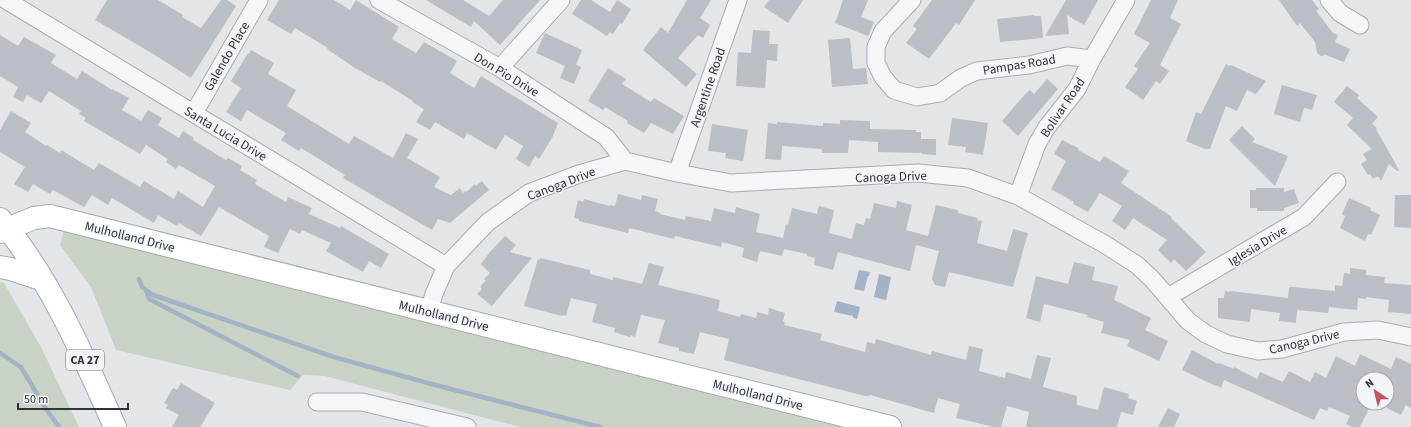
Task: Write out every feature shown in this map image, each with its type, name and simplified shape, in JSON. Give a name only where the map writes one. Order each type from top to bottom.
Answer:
[{"type":"main road","name":"Mulholland Drive","points":[[3,227],[34,218],[50,216],[890,427]]},
{"type":"main road","name":"CA 27","points":[[3,227],[26,254],[79,346],[115,427]]},
{"type":"main road","points":[[0,267],[41,279]]},
{"type":"street","name":"Galendo Place","points":[[194,113],[259,0]]},
{"type":"street","points":[[500,68],[560,0]]},
{"type":"street","name":"Argentine Road","points":[[677,174],[738,0]]},
{"type":"street","name":"Pampas Road","points":[[912,0],[883,31],[876,47],[876,63],[883,77],[894,90],[917,97],[940,93],[961,78],[978,71],[1029,65],[1067,56],[1092,59]]},
{"type":"street","name":"Bolivar Road","points":[[1018,196],[1037,144],[1047,127],[1077,89],[1092,59],[1126,0]]},
{"type":"street","points":[[1329,0],[1340,13],[1360,25]]},
{"type":"street","name":"Don Pio Drive","points":[[382,1],[500,68],[606,137],[625,161]]},
{"type":"street","name":"Santa Lucia Drive","points":[[13,4],[446,266]]},
{"type":"street","points":[[0,9],[13,4]]},
{"type":"street","name":"Canoga Drive","points":[[429,311],[434,294],[446,266],[488,222],[529,193],[579,174],[625,161],[677,174],[731,183],[918,173],[968,178],[1018,196],[1106,245],[1137,265],[1152,279],[1188,321],[1206,334],[1227,344],[1258,351],[1282,349],[1344,332],[1378,330],[1411,337]]},
{"type":"street","name":"Iglesia Drive","points":[[1168,298],[1304,217],[1337,182]]},
{"type":"street","points":[[317,402],[362,402],[467,427]]},
{"type":"shaded area","points":[[64,230],[853,427],[520,427],[325,376],[303,375],[290,390],[116,350],[91,287],[60,245]]},
{"type":"shaded area","points":[[0,282],[4,283],[41,347],[79,427],[0,427]]},
{"type":"water","points":[[859,270],[870,272],[864,291],[854,289]]},
{"type":"water","points":[[879,274],[891,277],[886,300],[874,297]]},
{"type":"water","points":[[837,301],[860,307],[857,319],[853,318],[853,316],[834,312]]},
{"type":"building","points":[[107,0],[158,0],[201,28],[221,0],[227,0],[236,6],[191,78],[95,20]]},
{"type":"building","points":[[279,0],[334,0],[350,10],[356,0],[399,27],[392,39],[416,53],[424,42],[457,61],[450,73],[474,88],[481,76],[558,123],[552,138],[539,159],[535,156],[529,167],[516,159],[523,146],[505,135],[496,150],[467,133],[464,139],[435,122],[430,130],[416,122],[424,109],[412,102],[413,101],[381,81],[380,82],[355,68],[327,49],[328,48],[295,28],[291,34],[267,20]]},
{"type":"building","points":[[426,0],[463,0],[489,16],[503,0],[540,0],[500,45],[474,21],[471,27]]},
{"type":"building","points":[[581,0],[591,0],[610,12],[617,0],[631,9],[622,24],[620,23],[613,34],[610,32],[607,36],[572,14]]},
{"type":"building","points":[[687,0],[711,0],[700,18],[710,25],[703,38],[698,35],[678,58],[697,74],[686,87],[643,50],[661,27],[668,33]]},
{"type":"building","points":[[769,0],[803,0],[788,23],[764,7]]},
{"type":"building","points":[[843,0],[868,0],[861,17],[874,22],[868,36],[835,23]]},
{"type":"building","points":[[932,0],[975,0],[959,25],[956,23],[929,59],[906,43],[917,29],[913,26]]},
{"type":"building","points":[[1066,0],[1098,0],[1084,25],[1067,15],[1069,34],[1045,36]]},
{"type":"building","points":[[1151,0],[1178,0],[1170,18],[1181,24],[1160,65],[1169,71],[1160,84],[1156,81],[1143,100],[1125,87],[1138,69],[1134,66],[1150,43],[1134,34]]},
{"type":"building","points":[[1279,0],[1312,0],[1319,9],[1316,11],[1333,33],[1338,35],[1335,42],[1350,49],[1344,62],[1326,55],[1321,56],[1317,53],[1315,42],[1300,23],[1297,26]]},
{"type":"building","points":[[1034,15],[1041,16],[1043,38],[1000,42],[997,19]]},
{"type":"building","points":[[753,30],[770,31],[769,44],[778,44],[777,61],[767,60],[765,88],[736,86],[738,52],[751,53]]},
{"type":"building","points":[[545,33],[582,50],[576,65],[581,67],[574,84],[560,78],[565,66],[536,53]]},
{"type":"building","points":[[0,35],[18,46],[24,37],[56,55],[51,63],[77,79],[82,71],[112,90],[129,98],[122,110],[141,121],[148,110],[162,118],[158,125],[179,138],[183,131],[194,138],[193,140],[226,160],[228,158],[242,166],[240,170],[257,180],[255,184],[286,202],[288,197],[312,208],[309,214],[340,228],[341,226],[389,254],[381,268],[369,261],[363,272],[326,251],[331,243],[302,230],[300,234],[290,229],[278,253],[264,247],[269,236],[219,207],[201,236],[179,223],[177,226],[158,215],[154,223],[112,198],[108,205],[92,195],[84,207],[53,190],[50,194],[33,184],[28,192],[14,184],[25,167],[0,152],[0,130],[11,111],[31,123],[25,132],[46,146],[47,145],[60,153],[61,150],[94,170],[99,163],[140,187],[144,181],[174,199],[178,191],[203,207],[215,186],[179,165],[176,169],[166,162],[168,159],[146,145],[140,154],[84,121],[86,118],[79,114],[81,111],[49,91],[41,103],[27,95],[23,102],[13,97],[18,87],[0,76]]},
{"type":"building","points":[[850,38],[853,69],[866,68],[868,84],[832,87],[828,40]]},
{"type":"building","points":[[251,50],[274,63],[268,74],[296,90],[287,106],[349,144],[354,136],[393,158],[406,133],[418,139],[407,158],[440,177],[434,187],[451,195],[460,188],[463,193],[465,191],[466,192],[475,184],[476,186],[482,181],[489,190],[450,223],[438,219],[432,230],[343,178],[345,175],[301,148],[299,151],[281,140],[286,133],[247,110],[241,121],[226,112],[241,88],[231,81]]},
{"type":"building","points":[[1226,64],[1266,81],[1256,94],[1247,90],[1237,111],[1226,106],[1210,149],[1205,149],[1186,141],[1196,112],[1201,114]]},
{"type":"building","points":[[608,68],[626,79],[622,84],[651,102],[654,98],[684,116],[673,134],[651,123],[644,133],[605,107],[603,110],[588,101]]},
{"type":"building","points":[[1047,79],[1058,89],[1018,136],[1002,121],[1026,93],[1030,90],[1034,94]]},
{"type":"building","points":[[1282,85],[1317,95],[1312,110],[1304,108],[1300,122],[1274,114]]},
{"type":"building","points":[[1347,86],[1359,95],[1357,98],[1378,117],[1372,124],[1377,128],[1376,129],[1399,170],[1397,171],[1389,164],[1381,181],[1378,176],[1373,179],[1370,174],[1368,175],[1361,164],[1367,160],[1363,154],[1372,149],[1347,125],[1353,118],[1334,102]]},
{"type":"building","points":[[952,118],[988,123],[983,155],[965,152],[966,147],[948,145]]},
{"type":"building","points":[[840,120],[870,121],[870,129],[916,130],[916,132],[921,132],[921,139],[936,139],[936,155],[922,153],[878,152],[878,142],[849,140],[848,153],[822,153],[822,149],[782,146],[781,160],[765,159],[768,123],[777,124],[777,122],[823,126],[823,123],[840,124]]},
{"type":"building","points":[[712,124],[748,130],[743,161],[725,158],[726,153],[708,151]]},
{"type":"building","points":[[1242,126],[1255,139],[1252,142],[1288,156],[1275,186],[1229,140]]},
{"type":"building","points":[[1062,140],[1100,162],[1104,156],[1129,171],[1121,183],[1172,217],[1171,218],[1206,252],[1186,271],[1174,259],[1171,263],[1158,250],[1167,240],[1133,218],[1125,230],[1112,221],[1122,206],[1100,193],[1088,212],[1051,189],[1066,161],[1054,154]]},
{"type":"building","points":[[1256,188],[1284,188],[1284,192],[1294,189],[1299,203],[1284,208],[1284,211],[1257,211],[1257,208],[1250,208],[1250,190],[1256,190]]},
{"type":"building","points":[[618,194],[641,200],[642,195],[658,199],[655,211],[660,214],[685,220],[686,216],[711,221],[714,208],[735,213],[736,207],[760,214],[756,232],[783,238],[792,208],[817,214],[819,206],[834,210],[829,233],[852,239],[856,223],[864,225],[866,218],[870,219],[874,203],[896,208],[897,201],[912,205],[906,230],[928,236],[936,205],[958,210],[958,213],[978,218],[977,220],[982,221],[977,243],[1007,251],[1013,229],[1028,233],[1013,287],[949,272],[945,287],[935,285],[932,279],[939,251],[916,245],[910,271],[838,252],[833,270],[815,265],[815,258],[807,256],[807,254],[784,249],[782,256],[760,251],[757,262],[742,257],[744,248],[722,242],[721,247],[675,236],[674,239],[629,228],[628,233],[579,221],[579,219],[574,218],[578,200],[583,202],[584,199],[615,206]]},
{"type":"building","points":[[1395,195],[1411,195],[1411,228],[1394,227]]},
{"type":"building","points":[[1349,198],[1371,208],[1370,210],[1380,215],[1371,235],[1368,234],[1365,241],[1340,228],[1345,216],[1342,214]]},
{"type":"building","points":[[505,236],[516,245],[510,252],[532,258],[492,306],[477,294],[482,289],[480,287],[486,280],[484,279],[490,273],[481,264]]},
{"type":"building","points":[[540,258],[590,270],[590,274],[613,280],[613,277],[642,284],[649,263],[664,267],[658,285],[720,300],[718,311],[740,317],[741,314],[756,318],[757,312],[768,315],[769,308],[785,313],[783,321],[785,322],[784,325],[822,334],[820,340],[865,352],[867,342],[875,344],[876,339],[931,355],[932,351],[966,360],[969,346],[983,349],[979,371],[1005,378],[1006,372],[1031,379],[1037,355],[1051,358],[1043,387],[1077,396],[1077,405],[1098,410],[1104,387],[1129,394],[1128,398],[1137,401],[1133,415],[1121,412],[1117,427],[1026,427],[1029,412],[1007,406],[1001,427],[994,427],[956,418],[960,404],[938,398],[934,413],[870,395],[865,396],[724,360],[729,339],[700,332],[694,354],[679,351],[679,348],[658,343],[665,320],[641,315],[635,337],[631,335],[630,337],[614,332],[615,328],[592,322],[597,304],[571,298],[566,316],[524,306],[538,259],[540,260]]},
{"type":"building","points":[[1074,262],[1095,267],[1092,280],[1118,286],[1114,300],[1151,318],[1145,330],[1168,341],[1159,361],[1127,346],[1130,340],[1101,333],[1104,322],[1087,317],[1088,315],[1044,304],[1040,322],[1026,318],[1036,276],[1068,284]]},
{"type":"building","points":[[1350,268],[1366,270],[1366,275],[1385,277],[1384,283],[1411,285],[1411,314],[1388,312],[1389,300],[1366,297],[1366,299],[1358,298],[1357,310],[1329,307],[1328,313],[1297,310],[1296,323],[1279,321],[1280,313],[1251,309],[1250,322],[1218,318],[1218,298],[1224,298],[1225,291],[1288,298],[1289,287],[1335,291],[1335,285],[1342,286],[1344,273],[1350,274]]},
{"type":"building","points":[[1192,350],[1218,364],[1219,363],[1234,369],[1234,367],[1257,379],[1260,372],[1283,382],[1289,371],[1310,382],[1315,372],[1326,378],[1336,356],[1355,366],[1360,354],[1391,369],[1396,357],[1411,364],[1411,408],[1406,405],[1401,415],[1393,411],[1395,411],[1395,371],[1355,371],[1355,411],[1368,411],[1360,427],[1352,427],[1346,424],[1350,416],[1329,407],[1327,411],[1320,408],[1314,420],[1224,380],[1221,388],[1182,370]]},
{"type":"building","points":[[181,383],[215,403],[200,427],[172,427],[179,415],[166,408],[168,405],[164,403],[173,388],[177,390]]},
{"type":"building","points":[[1168,408],[1180,414],[1174,427],[1158,427]]},
{"type":"waterway","points":[[139,279],[142,287],[153,295],[334,357],[435,385],[600,427]]},
{"type":"waterway","points":[[146,290],[149,299],[298,376]]},
{"type":"waterway","points":[[0,353],[21,367],[44,406],[59,427]]}]
